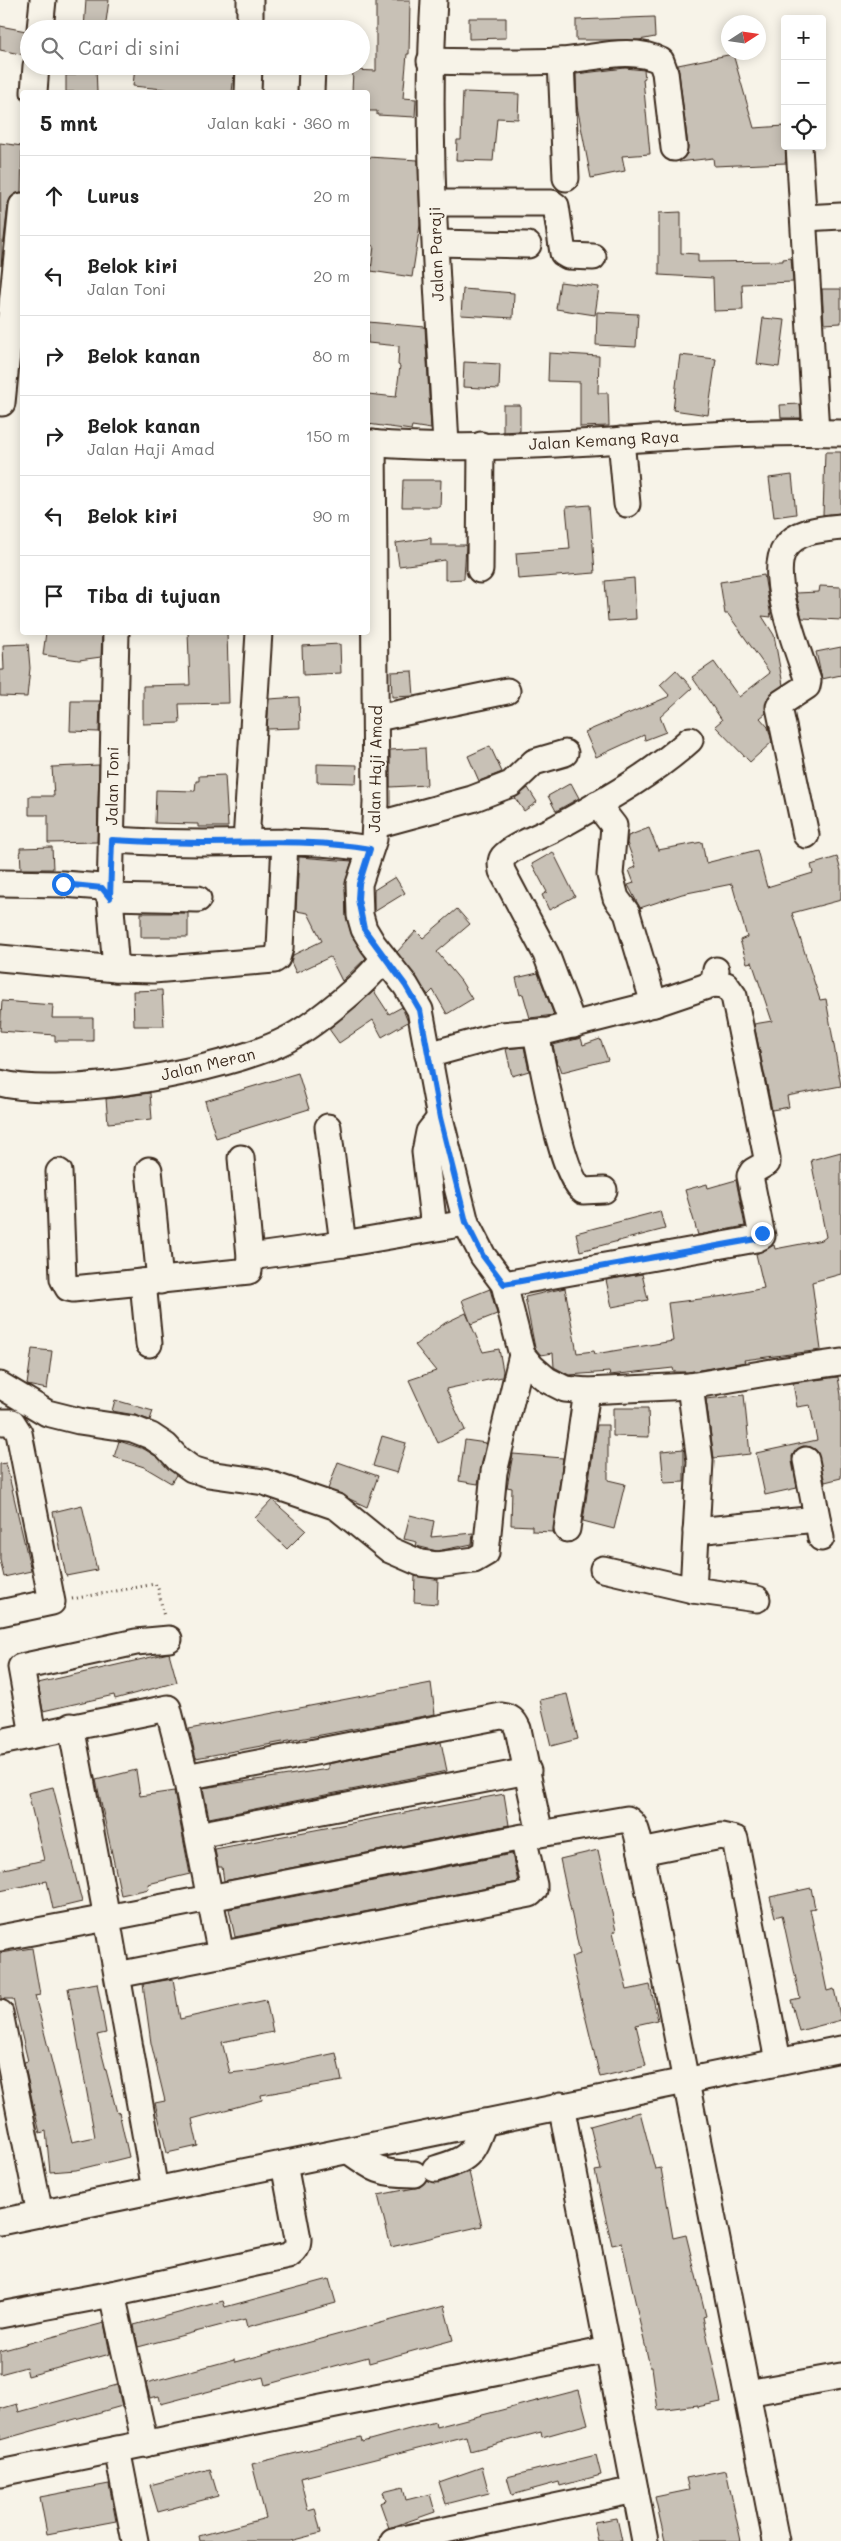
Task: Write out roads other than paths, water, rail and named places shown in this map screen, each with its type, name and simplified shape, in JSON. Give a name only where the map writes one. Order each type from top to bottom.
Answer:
[{"type":"street","points":[[41,20],[43,0]]},
{"type":"street","points":[[250,0],[250,20]]},
{"type":"street","name":"Jalan Paraji","points":[[434,0],[430,61],[434,203],[446,446]]},
{"type":"street","points":[[430,61],[561,61],[630,54],[653,56],[661,61],[668,85],[674,148]]},
{"type":"street","points":[[561,61],[566,178]]},
{"type":"street","points":[[34,90],[35,75]]},
{"type":"street","points":[[248,90],[249,75]]},
{"type":"street","points":[[799,150],[816,432]]},
{"type":"street","points":[[434,203],[552,203],[556,206],[562,253],[568,256],[593,257]]},
{"type":"street","points":[[804,218],[841,216]]},
{"type":"street","points":[[8,404],[20,234]]},
{"type":"street","points":[[436,243],[528,245]]},
{"type":"street","name":"Jalan Kemang Raya","points":[[370,443],[446,446],[621,440],[692,435],[841,433]]},
{"type":"street","points":[[621,440],[627,504]]},
{"type":"street","name":"Jalan Haji Amad","points":[[370,443],[371,589],[377,718],[376,825],[359,884],[359,907],[364,929],[415,998],[424,1025],[440,1118],[466,1222],[483,1256],[504,1284],[522,1355]]},
{"type":"street","points":[[480,570],[482,445]]},
{"type":"street","points":[[806,836],[779,708],[781,703],[807,686],[808,681],[784,603],[780,559],[786,546],[805,532],[841,527]]},
{"type":"street","name":"Jalan Toni","points":[[116,635],[110,898],[116,969]]},
{"type":"street","points":[[246,842],[259,635]]},
{"type":"street","points":[[377,718],[507,691]]},
{"type":"street","points":[[573,1024],[546,954],[502,871],[500,863],[503,857],[512,850],[534,840],[597,804],[660,764],[690,740]]},
{"type":"street","points":[[376,825],[472,799],[511,784],[534,762],[565,752]]},
{"type":"street","points":[[597,804],[614,826],[610,875],[616,898],[627,913],[654,1004]]},
{"type":"street","points":[[112,840],[345,844],[370,849]]},
{"type":"street","points":[[0,958],[116,969],[198,968],[268,962],[277,958],[280,948],[285,842]]},
{"type":"street","points":[[0,883],[63,884],[102,888],[110,898],[198,899]]},
{"type":"street","name":"Jalan Meran","points":[[0,1083],[40,1088],[101,1084],[163,1075],[242,1058],[286,1040],[311,1025],[374,973],[384,958]]},
{"type":"street","points":[[428,1055],[501,1035],[536,1034],[654,1004],[715,976],[730,988],[735,1003],[767,1158],[763,1166],[752,1173],[762,1233],[760,1238],[504,1284]]},
{"type":"street","points":[[536,1034],[562,1149],[573,1180],[583,1191],[604,1190]]},
{"type":"street","points":[[434,1228],[425,1152],[429,1132],[440,1118]]},
{"type":"street","points":[[328,1127],[343,1244]]},
{"type":"street","points":[[59,1172],[65,1284],[73,1290],[249,1271],[250,1256],[241,1158]]},
{"type":"street","points":[[149,1170],[151,1281],[149,1344]]},
{"type":"street","points":[[250,1256],[343,1244],[466,1222]]},
{"type":"street","points":[[0,1385],[47,1414],[133,1429],[151,1436],[166,1446],[178,1459],[192,1469],[208,1474],[264,1482],[337,1507],[390,1550],[420,1563],[437,1565],[474,1560],[486,1553],[494,1472],[522,1355]]},
{"type":"street","points":[[522,1355],[547,1380],[565,1388],[587,1391],[690,1386],[778,1370],[841,1362]]},
{"type":"street","points":[[690,1386],[700,1461],[693,1590]]},
{"type":"street","points":[[567,1529],[587,1391]]},
{"type":"street","points":[[0,1422],[12,1422],[19,1433],[52,1602],[0,1613]]},
{"type":"street","points":[[696,1531],[819,1529],[806,1460]]},
{"type":"street","points":[[604,1569],[693,1590],[757,1599]]},
{"type":"street","points":[[33,1735],[21,1667],[136,1642],[169,1639]]},
{"type":"street","points":[[0,1742],[71,1726],[168,1708],[186,1777],[221,1955]]},
{"type":"street","points":[[117,1975],[530,1894],[534,1890],[528,1771],[515,1721],[501,1716],[186,1777]]},
{"type":"street","points":[[71,1726],[155,2190]]},
{"type":"street","points":[[198,1835],[528,1771]]},
{"type":"street","points":[[0,1938],[210,1899],[531,1835],[627,1819],[632,1821],[635,1828],[686,2080],[776,2541]]},
{"type":"street","points":[[640,1852],[721,1836],[735,1840],[778,2061]]},
{"type":"street","points":[[0,2013],[7,2086],[40,2214]]},
{"type":"street","points":[[0,2222],[349,2151],[561,2105],[841,2049]]},
{"type":"street","points":[[561,2105],[646,2541]]},
{"type":"street","points":[[349,2151],[377,2170],[389,2174],[424,2172],[462,2160],[471,2153],[484,2122]]},
{"type":"street","points":[[0,2315],[112,2294],[288,2256],[298,2247],[298,2239],[284,2164]]},
{"type":"street","points":[[112,2294],[145,2444]]},
{"type":"street","points":[[0,2473],[608,2350]]},
{"type":"street","points":[[747,2394],[841,2376]]},
{"type":"street","points":[[117,2449],[135,2541]]},
{"type":"street","points":[[393,2541],[437,2536],[635,2490]]}]
